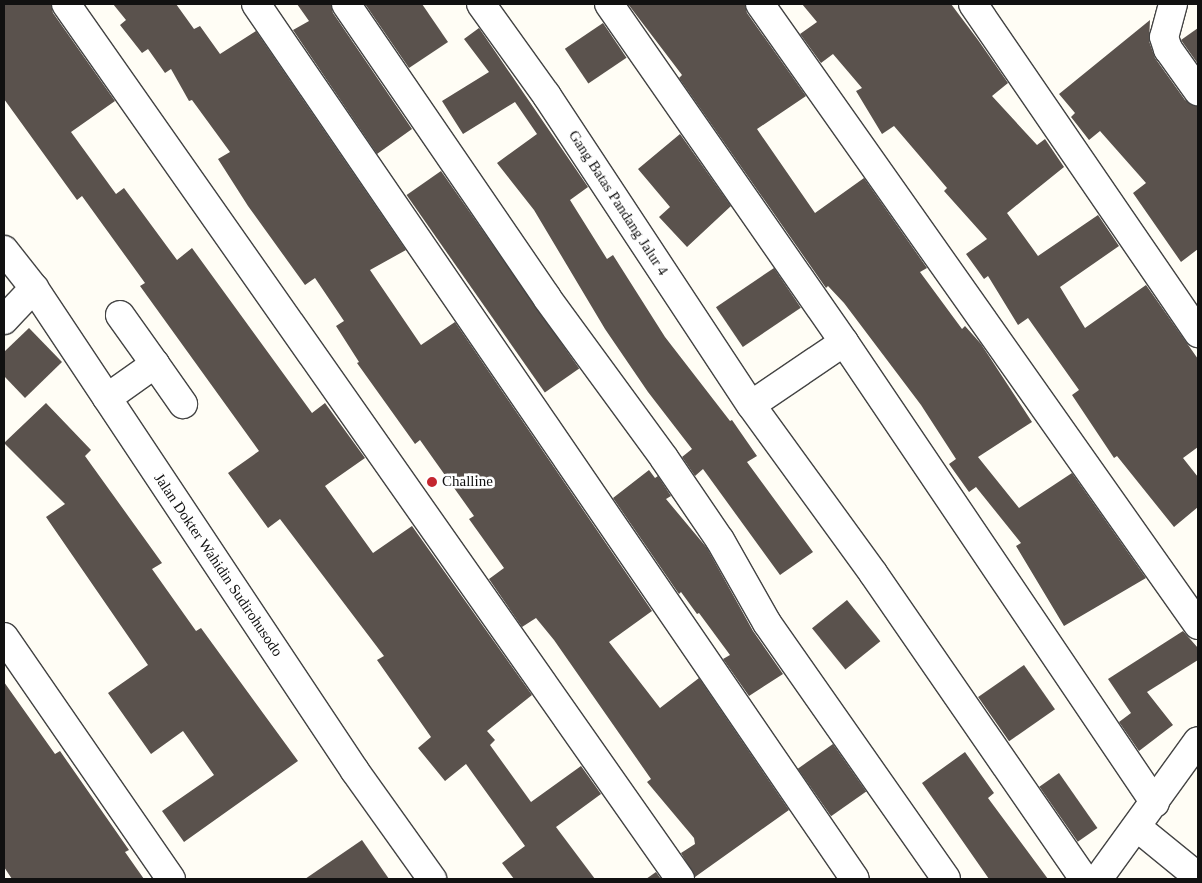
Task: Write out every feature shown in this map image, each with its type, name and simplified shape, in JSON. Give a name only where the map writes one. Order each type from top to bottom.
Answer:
[{"type":"street","points":[[66,4],[680,879]]},
{"type":"street","points":[[256,4],[855,879]]},
{"type":"street","points":[[346,4],[546,298],[681,483],[720,540],[767,623],[946,879]]},
{"type":"street","name":"Gang Batas Pandang Jalur 4","points":[[481,4],[547,96],[751,406],[884,589],[1084,879]]},
{"type":"street","points":[[609,4],[844,342],[1156,803]]},
{"type":"street","points":[[760,4],[1198,625]]},
{"type":"street","points":[[973,4],[1198,333]]},
{"type":"street","points":[[1174,4],[1164,37],[1166,43],[1198,91]]},
{"type":"street","name":"Jalan Dokter Wahidin Sudirohusodo","points":[[4,250],[34,288],[355,770],[432,879]]},
{"type":"street","points":[[4,320],[34,288]]},
{"type":"street","points":[[120,315],[183,404]]},
{"type":"street","points":[[751,406],[844,342]]},
{"type":"street","points":[[106,398],[155,364]]},
{"type":"street","points":[[4,637],[171,879]]},
{"type":"street","points":[[1098,879],[1138,828],[1198,741]]},
{"type":"street","points":[[1138,828],[1198,877]]},
{"type":"building","points":[[4,4],[51,4],[53,13],[115,101],[71,132],[116,194],[124,188],[177,260],[192,248],[312,413],[325,403],[365,458],[325,486],[373,553],[412,526],[532,695],[487,731],[495,740],[490,745],[531,802],[581,766],[601,794],[556,827],[595,879],[514,879],[502,863],[525,846],[466,764],[445,781],[418,748],[431,737],[377,660],[384,656],[280,519],[268,528],[228,473],[259,451],[140,286],[145,283],[82,196],[77,200],[4,99]]},
{"type":"building","points":[[113,4],[176,4],[194,29],[200,26],[220,54],[256,31],[406,250],[370,270],[421,345],[455,322],[652,611],[609,642],[660,708],[699,678],[789,810],[695,877],[681,853],[695,844],[694,838],[647,782],[651,779],[554,640],[536,618],[522,627],[489,579],[504,568],[469,519],[474,516],[420,440],[415,444],[357,363],[359,362],[336,326],[344,321],[315,278],[305,285],[248,206],[218,159],[230,152],[192,100],[189,101],[171,69],[165,73],[148,49],[142,53],[120,25],[126,20]]},
{"type":"building","points":[[297,4],[331,4],[333,13],[412,129],[377,154],[293,30],[309,21]]},
{"type":"building","points":[[365,4],[422,4],[448,42],[409,68]]},
{"type":"building","points":[[628,4],[745,4],[747,13],[806,96],[757,129],[815,213],[864,178],[927,268],[920,272],[962,329],[965,326],[981,344],[1032,422],[978,457],[1019,508],[1072,473],[1146,578],[1064,626],[1016,546],[1021,543],[976,487],[969,492],[949,464],[956,459],[921,405],[844,303],[828,286],[826,288],[679,78],[682,75]]},
{"type":"building","points":[[802,4],[951,4],[978,40],[1008,83],[992,96],[1037,145],[1045,139],[1064,167],[1007,213],[1038,256],[1098,215],[1119,246],[1060,287],[1085,328],[1146,285],[1198,359],[1198,447],[1183,458],[1198,477],[1198,507],[1174,527],[1117,456],[1114,458],[1072,395],[1079,390],[1028,318],[1018,325],[988,276],[984,279],[966,254],[987,239],[944,191],[947,188],[894,126],[882,134],[856,91],[862,88],[833,54],[821,63],[800,34],[817,22]]},
{"type":"building","points":[[1150,20],[1149,41],[1155,58],[1185,100],[1198,106],[1198,249],[1181,262],[1133,193],[1146,183],[1100,131],[1089,140],[1071,117],[1075,113],[1059,94]]},
{"type":"building","points":[[603,23],[626,58],[588,84],[565,49]]},
{"type":"building","points":[[479,28],[588,187],[570,200],[607,259],[613,255],[665,337],[730,421],[732,420],[757,456],[747,462],[813,552],[780,575],[703,469],[695,476],[682,457],[692,449],[648,392],[605,329],[534,210],[497,163],[537,134],[515,102],[463,134],[442,101],[489,72],[464,39]]},
{"type":"building","points":[[1198,28],[1198,64],[1181,40]]},
{"type":"building","points":[[680,134],[731,206],[687,247],[659,217],[670,207],[638,169]]},
{"type":"building","points":[[441,171],[579,368],[545,393],[407,195]]},
{"type":"building","points":[[774,268],[801,308],[743,347],[716,307]]},
{"type":"building","points":[[29,328],[62,362],[25,398],[4,376],[4,352]]},
{"type":"building","points":[[46,403],[91,450],[85,456],[162,563],[152,569],[196,631],[201,628],[298,761],[184,842],[162,811],[214,775],[183,731],[151,754],[108,693],[148,665],[46,517],[65,504],[4,443]]},
{"type":"building","points":[[649,470],[655,478],[658,476],[671,496],[666,499],[707,548],[753,631],[783,674],[749,696],[723,659],[730,655],[699,613],[697,614],[681,592],[679,594],[613,498]]},
{"type":"building","points":[[847,600],[880,641],[845,670],[812,628]]},
{"type":"building","points":[[1183,631],[1198,648],[1198,660],[1147,692],[1173,725],[1139,751],[1119,722],[1131,713],[1108,679]]},
{"type":"building","points":[[1024,665],[1055,709],[1009,741],[978,697]]},
{"type":"building","points":[[4,682],[55,754],[60,751],[129,850],[125,852],[144,879],[12,879],[4,867]]},
{"type":"building","points":[[833,744],[866,792],[831,816],[798,769]]},
{"type":"building","points":[[965,752],[994,793],[988,798],[1048,879],[989,879],[922,783]]},
{"type":"building","points":[[1059,773],[1097,828],[1078,842],[1039,787]]},
{"type":"building","points":[[362,840],[389,879],[305,879]]},
{"type":"building","points":[[656,872],[661,879],[646,879]]},
{"type":"place","name":"Challine","points":[[432,482]]}]
